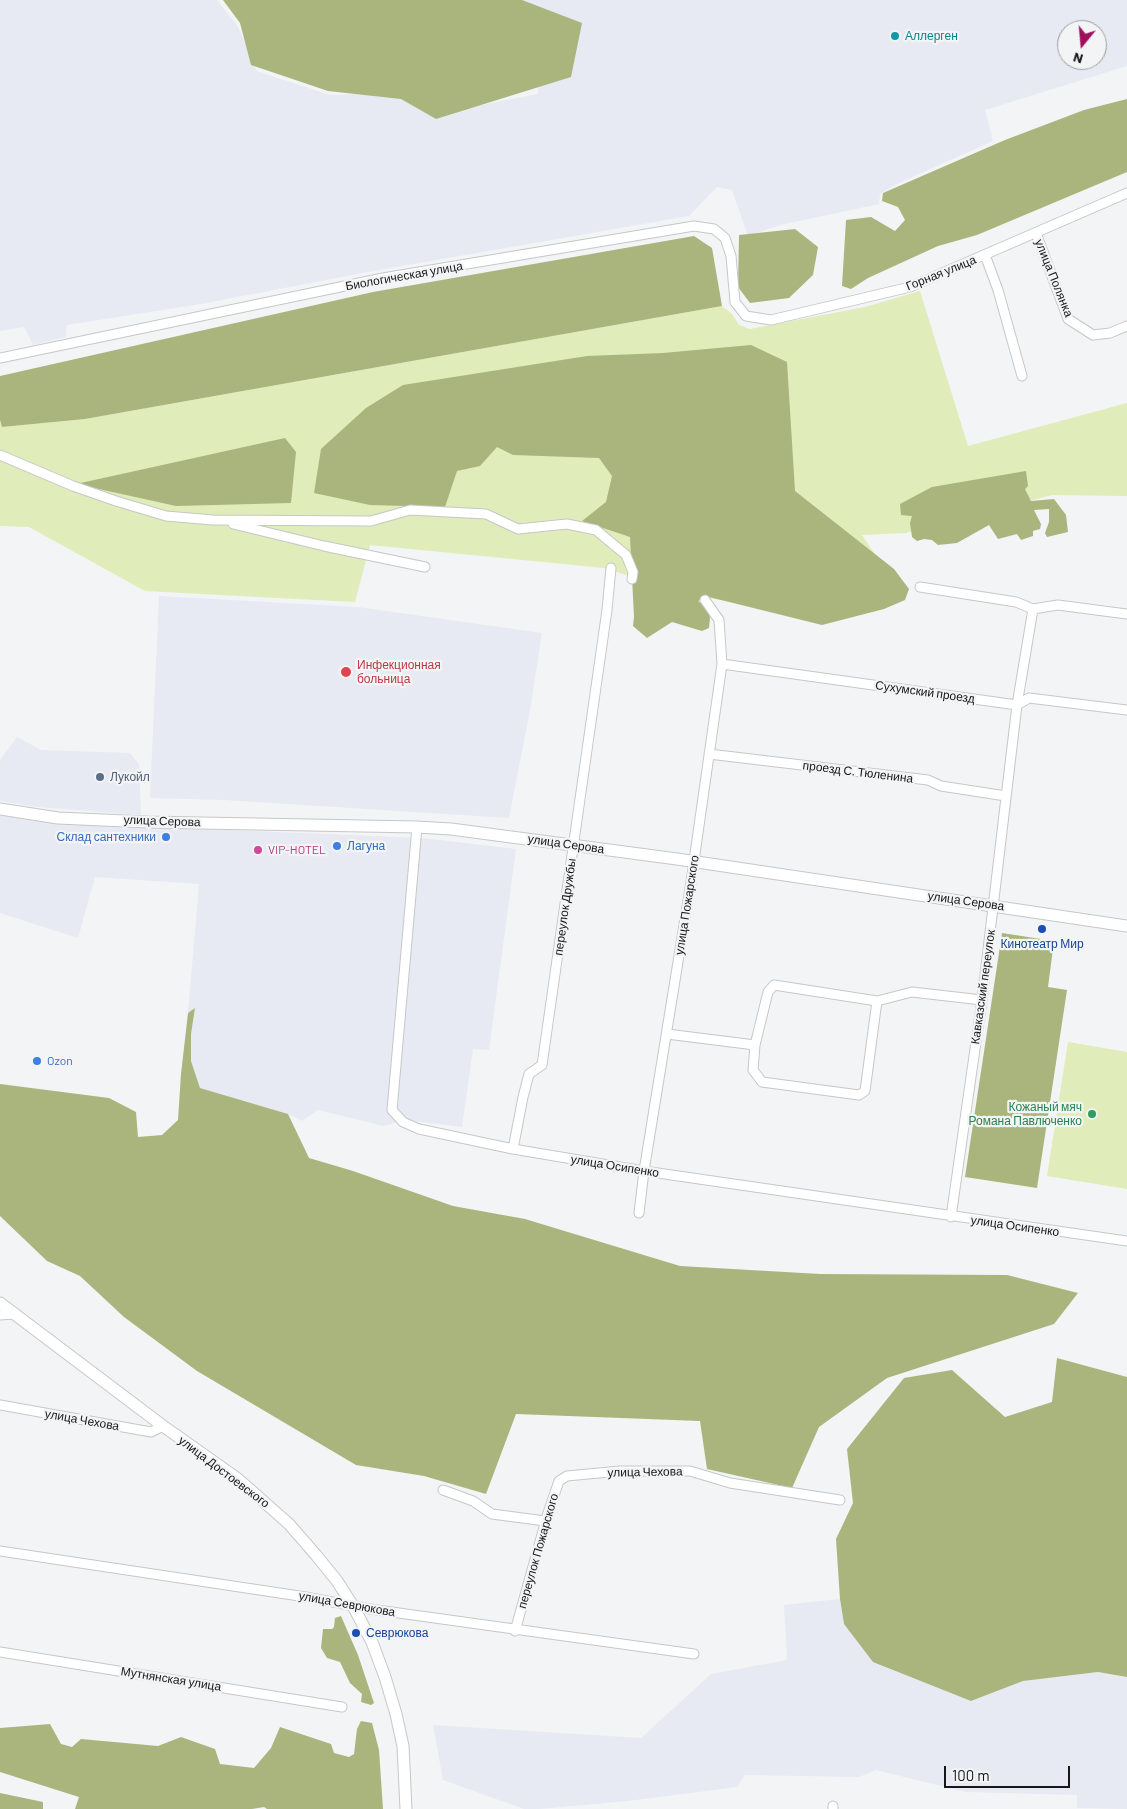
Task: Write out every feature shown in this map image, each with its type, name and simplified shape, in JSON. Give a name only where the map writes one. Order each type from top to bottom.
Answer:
[{"type":"main road","name":"улица Серова","points":[[0,809],[58,818],[157,822],[417,827],[477,832],[994,905],[1127,926]]},
{"type":"main road","name":"улица Достоевского","points":[[0,1303],[163,1426],[238,1479],[290,1524],[337,1581],[372,1642],[385,1676],[396,1714],[404,1758],[406,1809]]},
{"type":"street","name":"Горная улица","points":[[746,316],[771,320],[910,287],[1127,193]]},
{"type":"street","name":"Биологическая улица","points":[[0,358],[383,278],[694,226],[714,229],[725,238],[731,256],[735,302],[746,316]]},
{"type":"street","name":"улица Полянка","points":[[1036,233],[1068,319],[1093,336],[1110,333],[1127,326]]},
{"type":"street","points":[[985,255],[998,290],[1022,376]]},
{"type":"street","points":[[0,456],[73,486],[166,516],[213,520],[371,521],[410,510],[486,514],[518,529],[567,524],[596,530],[612,542],[626,555],[633,572],[632,579]]},
{"type":"street","points":[[213,520],[425,567]]},
{"type":"street","name":"переулок Дружбы","points":[[513,1149],[529,1074],[542,1065],[607,610],[611,568]]},
{"type":"street","points":[[920,587],[1016,602],[1033,609],[1058,606],[1127,614]]},
{"type":"street","name":"улица Пожарского","points":[[639,1213],[644,1171],[694,862],[722,664],[719,620],[704,600]]},
{"type":"street","name":"Кавказский переулок","points":[[951,1217],[982,1000],[1017,705],[1033,609]]},
{"type":"street","name":"Сухумский проезд","points":[[722,664],[1017,705],[1029,698],[1127,710]]},
{"type":"street","name":"проезд С. Тюленина","points":[[709,754],[928,780],[941,786],[1006,796]]},
{"type":"street","name":"улица Осипенко","points":[[417,827],[392,1110],[403,1122],[419,1129],[513,1149],[644,1171],[1127,1241]]},
{"type":"street","points":[[877,1001],[865,1091],[859,1095],[762,1082],[753,1070],[755,1044],[768,992],[774,985],[877,1001],[912,992],[982,1000]]},
{"type":"street","points":[[667,1034],[755,1044]]},
{"type":"street","points":[[0,1315],[14,1314]]},
{"type":"street","name":"улица Чехова","points":[[0,1405],[151,1432],[163,1426]]},
{"type":"street","name":"улица Чехова","points":[[567,1476],[620,1471],[690,1471],[730,1483],[840,1500]]},
{"type":"street","name":"переулок Пожарского","points":[[515,1631],[545,1521],[559,1481],[567,1476]]},
{"type":"street","points":[[443,1490],[473,1501],[492,1514],[545,1521]]},
{"type":"street","name":"улица Севрюкова","points":[[0,1551],[306,1597],[515,1631],[694,1654]]},
{"type":"street","name":"Мутнянская улица","points":[[0,1652],[342,1707]]},
{"type":"shaded area","points":[[0,0],[217,0],[237,25],[257,71],[330,95],[403,92],[435,114],[538,94],[539,43],[517,0],[1127,0],[1127,66],[985,110],[993,141],[899,183],[880,194],[879,204],[780,225],[748,236],[732,190],[717,187],[689,216],[368,272],[201,304],[67,325],[66,337],[33,345],[24,327],[0,331]]},
{"type":"shaded area","name":"Инфекционная больница","points":[[159,596],[358,607],[542,633],[530,710],[509,818],[225,800],[150,798]]},
{"type":"shaded area","points":[[17,737],[41,750],[130,753],[139,764],[141,815],[38,807],[0,801],[0,760]]},
{"type":"shaded area","points":[[0,815],[61,823],[422,838],[516,849],[489,1050],[473,1049],[462,1127],[406,1120],[383,1126],[318,1110],[302,1121],[288,1114],[200,1088],[191,1061],[191,1034],[195,1009],[188,1013],[199,884],[95,877],[78,938],[0,913]]},
{"type":"shaded area","points":[[840,1599],[844,1624],[971,1701],[1023,1681],[1098,1672],[1127,1677],[1127,1809],[1077,1808],[1077,1795],[966,1792],[876,1770],[859,1777],[745,1775],[737,1787],[628,1801],[539,1809],[524,1809],[443,1780],[433,1725],[641,1738],[711,1674],[787,1660],[784,1605]]},
{"type":"green space","points":[[223,0],[522,0],[582,23],[571,77],[436,119],[401,99],[328,91],[251,65],[240,23]]},
{"type":"green space","points":[[1127,99],[1127,172],[977,235],[938,246],[868,278],[851,289],[842,286],[846,220],[871,217],[895,231],[905,220],[898,207],[882,201],[883,193],[1005,140],[1084,110]]},
{"type":"green space","points":[[795,229],[818,247],[813,275],[789,298],[750,303],[738,287],[739,235]]},
{"type":"green space","points":[[694,236],[712,248],[722,306],[85,419],[2,427],[0,420],[0,376],[373,292]]},
{"type":"green space","points":[[920,291],[968,446],[1127,403],[1127,496],[1052,495],[906,533],[862,535],[900,592],[826,617],[689,595],[604,568],[370,545],[355,602],[145,591],[29,527],[0,526],[0,420],[2,427],[85,419],[722,306],[732,314],[739,325],[750,329],[865,307]]},
{"type":"green space","points":[[751,345],[787,362],[795,491],[894,569],[909,589],[905,600],[884,609],[822,625],[709,597],[698,601],[708,608],[709,628],[702,631],[672,622],[647,638],[633,626],[630,537],[582,521],[606,502],[612,476],[599,458],[513,455],[497,447],[480,466],[457,471],[445,507],[370,505],[314,493],[321,449],[366,408],[403,385],[587,356],[663,353]]},
{"type":"green space","points":[[285,438],[296,452],[291,503],[176,506],[76,484]]},
{"type":"green space","points":[[1026,471],[1028,486],[1025,489],[1031,501],[1054,499],[1066,515],[1068,532],[1047,537],[1045,533],[1049,522],[1049,509],[1034,510],[1041,524],[1040,529],[1033,531],[1033,536],[1021,540],[1017,534],[998,539],[989,525],[957,543],[938,545],[932,540],[924,539],[917,541],[912,537],[910,523],[912,516],[901,515],[900,504],[932,487]]},
{"type":"green space","points":[[1002,933],[1054,941],[1048,987],[1067,990],[1037,1188],[965,1177]]},
{"type":"green space","points":[[195,1008],[191,1034],[191,1061],[200,1088],[288,1114],[309,1158],[353,1171],[453,1206],[525,1219],[680,1266],[820,1274],[1007,1275],[1078,1293],[1054,1324],[887,1378],[819,1427],[792,1488],[707,1469],[700,1421],[516,1414],[486,1494],[424,1476],[356,1465],[197,1371],[124,1317],[80,1276],[47,1261],[0,1216],[0,1084],[109,1098],[136,1112],[138,1137],[162,1135],[178,1120],[188,1013]]},
{"type":"green space","name":"Кожаный мяч Романа Павлюченко","points":[[1068,1042],[1127,1052],[1127,1189],[1047,1176]]},
{"type":"green space","points":[[1057,1358],[1127,1377],[1127,1677],[1098,1672],[1023,1681],[971,1701],[873,1662],[844,1624],[840,1599],[836,1539],[853,1503],[847,1449],[904,1378],[952,1370],[1005,1417],[1052,1402]]},
{"type":"green space","points":[[341,1616],[358,1655],[374,1703],[371,1705],[361,1702],[362,1694],[350,1683],[340,1662],[327,1658],[321,1648],[323,1629],[332,1629],[335,1618]]},
{"type":"green space","points":[[361,1721],[372,1723],[379,1750],[383,1809],[267,1809],[264,1807],[252,1809],[75,1809],[79,1797],[0,1772],[0,1728],[50,1724],[61,1744],[72,1747],[81,1739],[158,1746],[181,1737],[215,1749],[220,1764],[254,1768],[271,1748],[280,1727],[331,1744],[334,1753],[349,1757],[354,1754],[357,1729]]},
{"type":"green space","points":[[0,1793],[43,1802],[43,1809],[0,1809]]},
{"type":"place","name":"Аллерген","points":[[895,36]]},
{"type":"place","name":"Инфекционная больница","points":[[346,672]]},
{"type":"place","name":"Лукойл","points":[[100,777]]},
{"type":"place","name":"Склад сантехники","points":[[166,837]]},
{"type":"place","name":"Лагуна","points":[[337,846]]},
{"type":"place","name":"VIP-HOTEL","points":[[258,850]]},
{"type":"place","name":"Кинотеатр Мир","points":[[1042,929]]},
{"type":"place","name":"Ozon","points":[[37,1061]]},
{"type":"place","name":"Кожаный мяч Романа Павлюченко","points":[[1092,1114]]},
{"type":"place","name":"Севрюкова","points":[[356,1633]]}]
